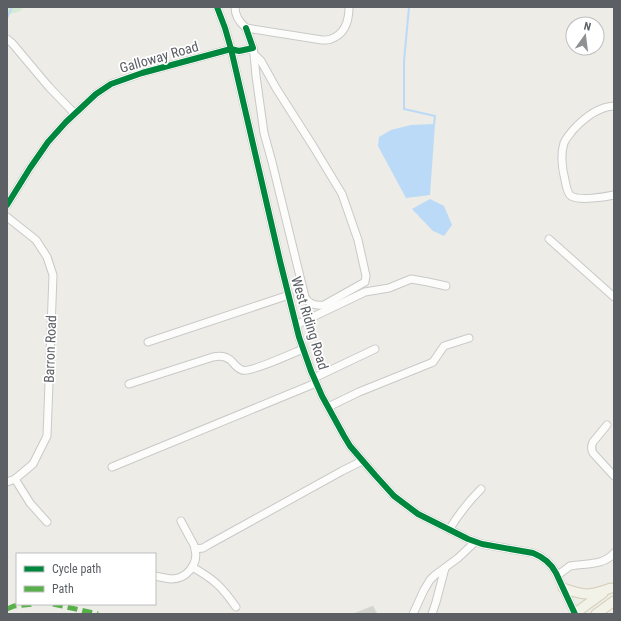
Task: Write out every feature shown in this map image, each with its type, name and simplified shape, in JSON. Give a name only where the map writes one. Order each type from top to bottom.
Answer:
[{"type":"main road","points":[[563,588],[577,593],[590,594],[612,587]]},
{"type":"main road","points":[[575,614],[612,587]]},
{"type":"main road","points":[[596,614],[614,601]]},
{"type":"street","name":"West Riding Road","points":[[217,7],[231,49],[289,296],[303,349],[315,380],[347,441],[362,461],[394,496],[418,514],[475,542],[533,553],[548,562],[558,575],[575,614]]},
{"type":"street","points":[[235,7],[235,15],[241,24],[246,28],[322,40],[332,39],[339,34],[347,24],[349,7]]},
{"type":"street","points":[[246,28],[254,51],[342,194],[358,240],[366,276],[365,282],[319,306],[311,304],[305,297],[264,133],[254,51]]},
{"type":"street","points":[[250,40],[262,31]]},
{"type":"street","points":[[7,39],[74,113]]},
{"type":"street","name":"Galloway Road","points":[[7,205],[48,142],[74,113],[104,88],[118,81],[142,73],[231,49],[239,51],[254,51]]},
{"type":"street","points":[[614,106],[608,106],[594,112],[575,127],[564,143],[562,160],[567,190],[572,197],[601,198],[614,196]]},
{"type":"street","name":"Barron Road","points":[[7,218],[36,240],[47,257],[53,275],[47,436],[34,464],[15,479],[7,482]]},
{"type":"street","points":[[549,239],[614,297]]},
{"type":"street","points":[[296,325],[365,292],[389,288],[411,279],[446,286]]},
{"type":"street","points":[[148,342],[289,296]]},
{"type":"street","points":[[328,407],[359,392],[431,363],[444,346],[469,338]]},
{"type":"street","points":[[129,384],[218,356],[228,358],[240,370],[248,370],[275,361],[303,349]]},
{"type":"street","points":[[112,467],[315,380],[376,349]]},
{"type":"street","points":[[607,425],[593,442],[592,450],[614,476]]},
{"type":"street","points":[[195,549],[208,546],[362,461]]},
{"type":"street","points":[[15,479],[30,503],[47,522]]},
{"type":"street","points":[[449,530],[456,519],[481,489]]},
{"type":"street","points":[[156,576],[171,579],[179,578],[186,574],[192,567],[196,556],[195,549],[182,521]]},
{"type":"street","points":[[413,614],[430,580],[458,558],[475,542]]},
{"type":"street","points":[[558,575],[570,566],[606,561],[611,558],[614,553]]},
{"type":"street","points":[[192,567],[211,578],[220,586],[236,607]]},
{"type":"street","points":[[432,614],[445,568]]},
{"type":"green space","points":[[7,7],[24,7],[20,11],[7,15]]},
{"type":"water","points":[[435,124],[430,195],[406,198],[378,146],[379,137],[391,130],[411,125]]},
{"type":"water","points":[[430,199],[444,206],[452,225],[444,236],[433,231],[412,209]]},
{"type":"building","points":[[373,606],[377,614],[353,614]]},
{"type":"waterway","points":[[7,18],[12,7]]},
{"type":"waterway","points":[[409,7],[404,61],[404,109],[435,116],[434,125]]},
{"type":"marked path","points":[[7,609],[14,606],[24,605]]},
{"type":"marked path","points":[[58,605],[98,614]]},
{"type":"cycle path","points":[[217,7],[231,49],[299,337],[322,396],[344,436],[350,446],[394,496],[418,514],[468,539],[482,544],[533,553],[540,556],[552,566],[575,614]]},
{"type":"cycle path","points":[[7,205],[48,142],[66,122],[96,94],[111,84],[142,73],[231,49],[239,51],[253,48],[246,28]]}]
